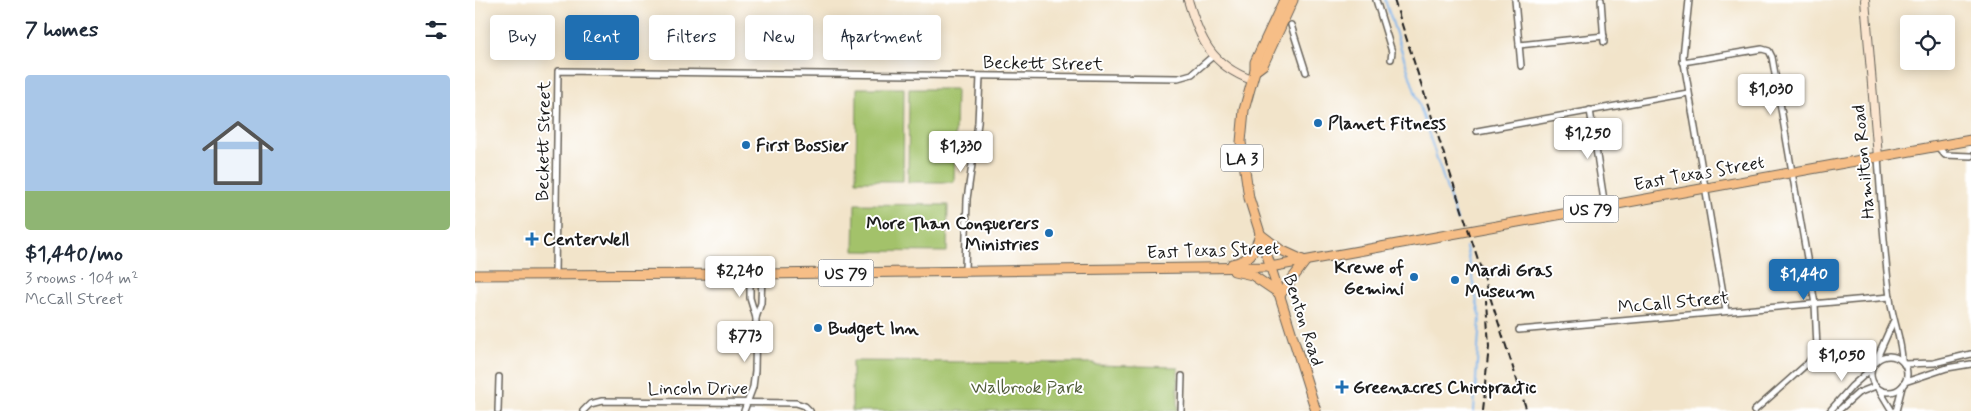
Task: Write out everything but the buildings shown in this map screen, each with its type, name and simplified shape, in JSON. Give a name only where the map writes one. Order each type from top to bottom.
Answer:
[{"type":"main road","name":"LA 3","points":[[1251,80],[1255,71],[1255,62],[1284,0]]},
{"type":"main road","name":"LA 3","points":[[1255,71],[1263,65],[1293,0]]},
{"type":"main road","name":"Benton Road","points":[[1251,80],[1244,110],[1241,142],[1249,198],[1316,411]]},
{"type":"main road","name":"East Texas Street","points":[[475,275],[762,274],[965,270],[1270,268],[1971,140]]},
{"type":"main road","points":[[1260,234],[1281,250],[1305,262],[1280,295],[1252,275],[1217,268],[1249,258],[1255,249],[1260,234]]},
{"type":"street","points":[[1188,0],[1198,32],[1213,56],[1231,71],[1251,80]]},
{"type":"street","points":[[1376,0],[1392,52],[1391,59]]},
{"type":"street","points":[[1515,0],[1521,66]]},
{"type":"street","points":[[1601,0],[1604,42]]},
{"type":"street","points":[[1689,0],[1683,62],[1726,311]]},
{"type":"street","name":"Hamilton Road","points":[[1865,0],[1890,297],[1893,322],[1902,348],[1903,362]]},
{"type":"street","points":[[1291,25],[1305,72]]},
{"type":"street","points":[[1519,45],[1604,36]]},
{"type":"street","points":[[1683,62],[1762,49],[1769,51],[1772,57],[1815,304],[1817,343],[1815,352],[1808,363],[1754,411]]},
{"type":"street","name":"Beckett Street","points":[[555,275],[558,71],[1178,78],[1193,74],[1213,56]]},
{"type":"street","points":[[965,270],[967,199],[978,123],[979,76]]},
{"type":"street","points":[[1477,131],[1688,93]]},
{"type":"street","points":[[1590,110],[1605,207]]},
{"type":"street","points":[[1937,146],[1945,155],[1971,156]]},
{"type":"street","points":[[744,411],[755,371],[755,318],[750,298],[750,274]]},
{"type":"street","points":[[755,318],[761,303],[762,274]]},
{"type":"street","name":"McCall Street","points":[[1519,330],[1890,297]]},
{"type":"street","points":[[1830,411],[1852,386],[1871,369],[1893,322]]},
{"type":"street","points":[[1903,362],[1934,363],[1971,354]]},
{"type":"street","points":[[1875,363],[1885,356],[1897,357],[1907,369],[1896,411]]},
{"type":"street","points":[[1838,411],[1858,393],[1877,387],[1893,391],[1904,384],[1947,368],[1971,364]]},
{"type":"street","points":[[1871,369],[1872,381],[1892,411]]},
{"type":"street","points":[[1181,411],[1182,376]]},
{"type":"street","points":[[498,411],[499,377]]},
{"type":"street","name":"Lincoln Drive","points":[[583,411],[587,405],[602,401],[796,403],[809,410]]},
{"type":"green space","points":[[857,88],[904,88],[903,181],[856,181]]},
{"type":"green space","points":[[909,89],[956,89],[954,182],[908,182]]},
{"type":"green space","points":[[855,204],[948,205],[947,252],[854,251]]},
{"type":"green space","name":"Walbrook Park","points":[[852,361],[1094,363],[1094,365],[1178,367],[1178,411],[852,411]]},
{"type":"waterway","points":[[1385,0],[1457,220]]},
{"type":"waterway","points":[[1466,247],[1480,317],[1474,411]]},
{"type":"railway","points":[[1394,0],[1527,411]]},
{"type":"railway","points":[[1482,411],[1489,347],[1486,300]]},
{"type":"place","name":"Planet Fitness","points":[[1318,123]]},
{"type":"place","name":"First Bossier","points":[[746,145]]},
{"type":"place","name":"More Than Conquerers Ministries","points":[[1049,233]]},
{"type":"place","name":"CenterWell","points":[[532,239]]},
{"type":"place","name":"Krewe of Gemini","points":[[1414,277]]},
{"type":"place","name":"Mardi Gras Museum","points":[[1455,280]]},
{"type":"place","name":"Budget Inn","points":[[818,328]]},
{"type":"place","name":"Greenacres Chiropractic","points":[[1342,387]]}]
